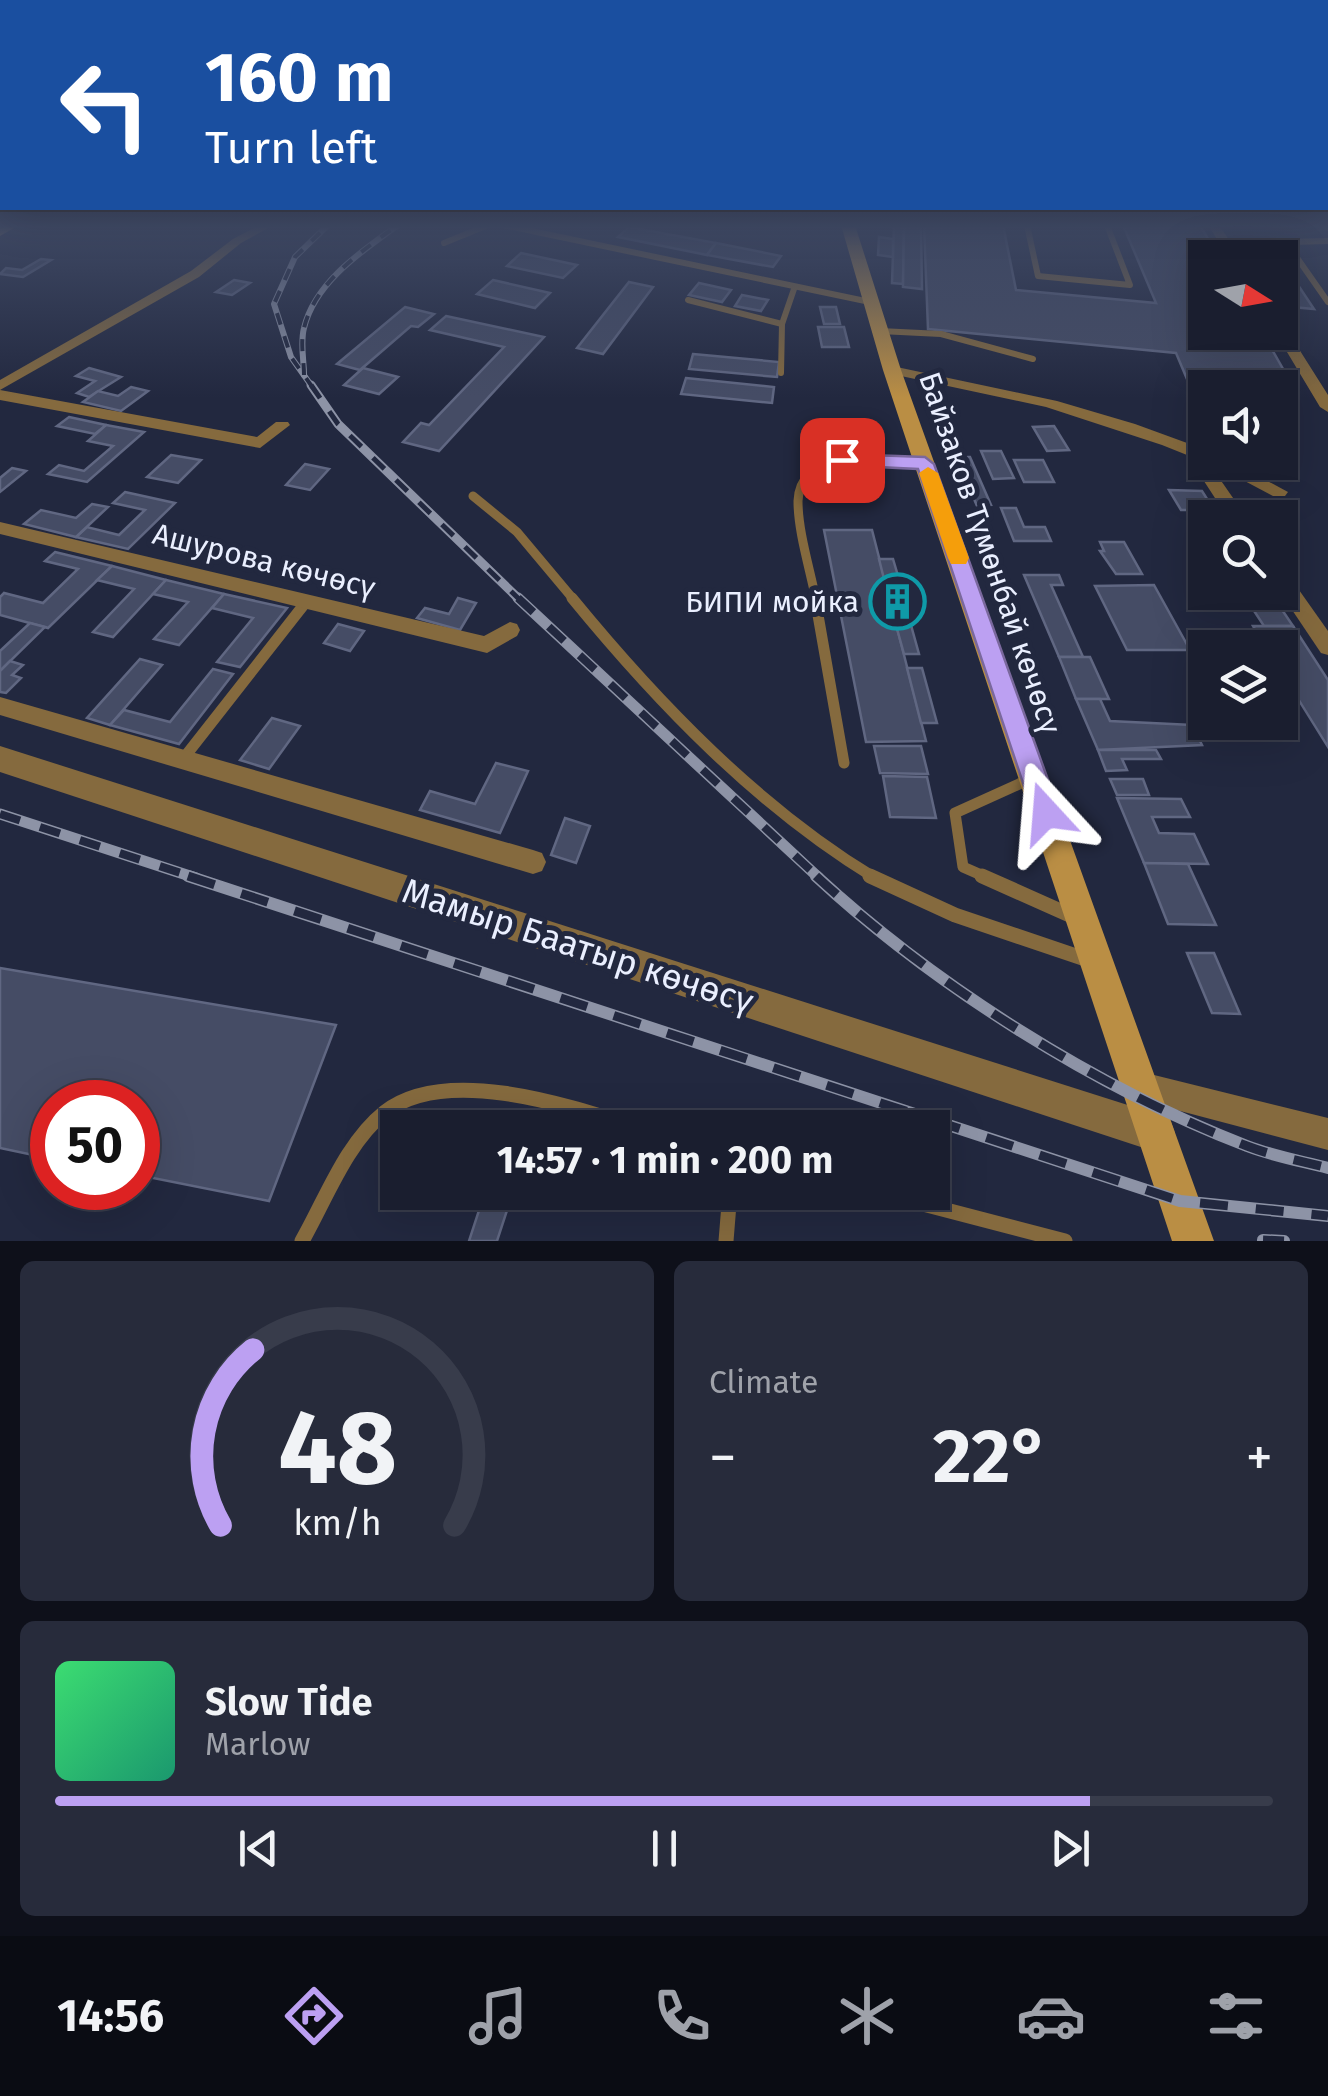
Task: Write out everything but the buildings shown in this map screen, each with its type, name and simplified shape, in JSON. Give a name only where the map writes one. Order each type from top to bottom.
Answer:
[{"type":"main road","name":"Байзаков Түмөнбай көчөсү","points":[[865,283],[1193,1241]]},
{"type":"street","points":[[0,386],[179,283]]},
{"type":"street","points":[[1292,350],[1328,407]]},
{"type":"street","points":[[892,370],[984,387],[1103,418],[1188,450]]},
{"type":"street","points":[[0,395],[260,443],[282,425]]},
{"type":"street","points":[[1254,480],[1279,492]]},
{"type":"street","name":"Ашурова көчөсү","points":[[0,528],[487,646],[510,630]]},
{"type":"street","points":[[1298,604],[1328,647]]},
{"type":"street","points":[[0,706],[534,862]]},
{"type":"street","name":"Мамыр Баатыр көчөсү","points":[[0,758],[1156,1133]]},
{"type":"street","points":[[1142,1087],[1328,1134]]},
{"type":"lane","points":[[767,283],[870,302]]},
{"type":"lane","points":[[781,373],[782,324],[794,289]]},
{"type":"lane","points":[[688,300],[782,324]]},
{"type":"lane","points":[[880,331],[941,334],[1032,358]]},
{"type":"lane","points":[[844,763],[798,499],[808,476],[832,463],[925,464]]},
{"type":"lane","points":[[474,496],[517,532],[614,649],[766,802],[872,878],[955,915],[1099,964]]},
{"type":"lane","points":[[182,760],[306,602]]},
{"type":"lane","points":[[1034,777],[956,812],[963,867],[1084,921]]},
{"type":"lane","points":[[391,1110],[408,1100],[454,1091],[503,1090],[574,1110]]},
{"type":"lane","points":[[302,1241],[380,1118]]},
{"type":"lane","points":[[726,1241],[729,1210]]},
{"type":"lane","points":[[946,1210],[1064,1241]]},
{"type":"railway","points":[[283,283],[274,304],[291,357],[313,388]]},
{"type":"railway","points":[[304,375],[303,334],[310,311],[328,283]]},
{"type":"railway","points":[[311,385],[338,424],[520,600]]},
{"type":"railway","points":[[518,598],[819,878]]},
{"type":"railway","points":[[0,814],[196,878]]},
{"type":"railway","points":[[188,876],[1180,1201],[1328,1216]]},
{"type":"railway","points":[[816,876],[862,917],[964,994],[1075,1064],[1133,1095],[1247,1146],[1328,1168]]},
{"type":"railway","points":[[1263,1240],[1284,1241]]},
{"type":"slow traffic","points":[[928,473],[958,558]]},
{"type":"place","name":"БИПИ мойка","points":[[898,602]]},
{"type":"route","points":[[842,460],[925,464],[1046,813]]}]
